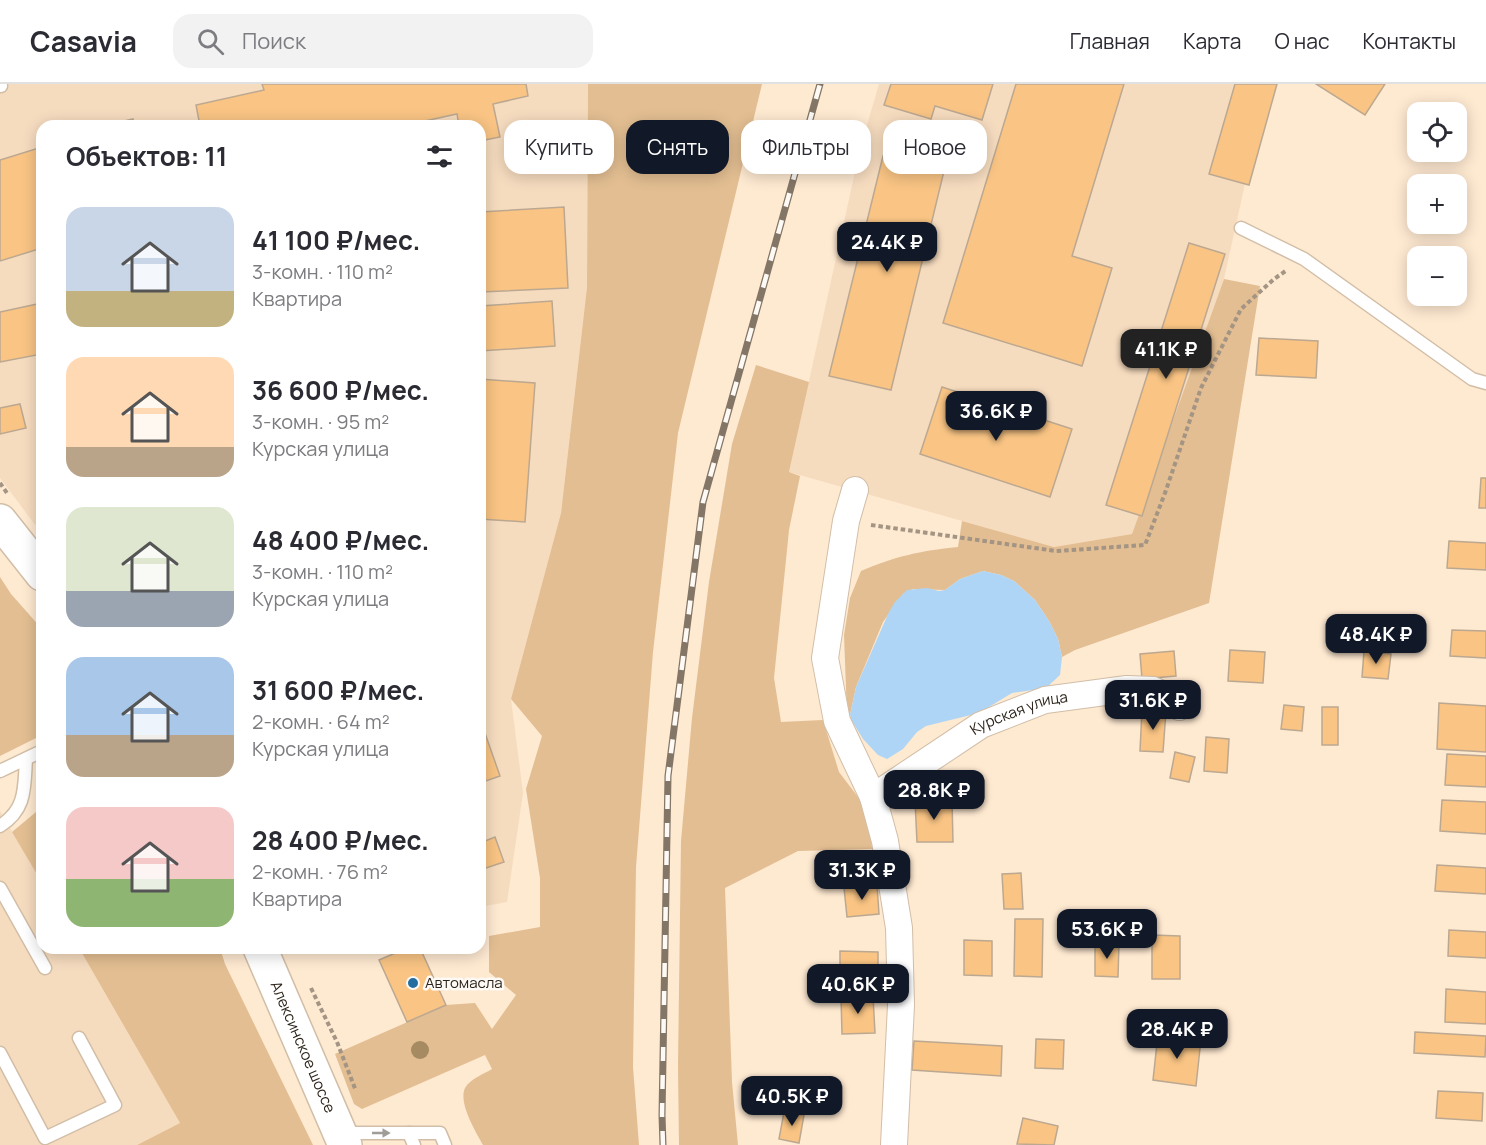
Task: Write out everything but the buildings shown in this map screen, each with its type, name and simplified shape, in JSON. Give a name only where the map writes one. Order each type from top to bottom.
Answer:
[{"type":"main road","points":[[0,521],[36,566]]},
{"type":"main road","name":"Алексинское шоссе","points":[[263,954],[342,1139]]},
{"type":"street","points":[[855,490],[846,521],[825,658],[837,721],[873,797],[885,841],[899,928],[901,1005],[894,1145]]},
{"type":"street","name":"Курская улица","points":[[873,797],[981,725],[1045,700],[1127,689],[1153,690],[1168,697],[1179,707]]},
{"type":"lane","points":[[1241,228],[1304,259],[1472,379],[1486,383]]},
{"type":"lane","points":[[0,771],[36,754]]},
{"type":"lane","points":[[0,826],[10,820],[23,800],[26,759]]},
{"type":"lane","points":[[0,888],[36,952]]},
{"type":"lane","points":[[37,954],[45,968]]},
{"type":"lane","points":[[0,1053],[45,1138],[115,1105],[79,1038]]},
{"type":"lane","points":[[342,1139],[412,1139],[440,1133],[445,1145]]},
{"type":"path","points":[[846,521],[1056,551],[1145,544],[1201,388],[1241,309],[1274,279],[1304,259]]},
{"type":"path","points":[[306,978],[338,1041],[358,1098]]},
{"type":"shaded area","points":[[0,84],[588,84],[588,120],[504,120],[504,174],[588,174],[587,287],[561,513],[511,699],[523,793],[507,902],[486,906],[486,120],[36,120],[36,526],[0,478]]},
{"type":"shaded area","points":[[588,84],[762,84],[753,120],[741,120],[741,171],[678,433],[653,652],[636,867],[633,1067],[639,1145],[483,1145],[469,1117],[463,1094],[470,1082],[492,1069],[485,1055],[362,1109],[354,1104],[335,1054],[446,1005],[475,1003],[492,1029],[516,995],[489,972],[489,936],[540,927],[540,878],[526,789],[542,736],[511,699],[561,513],[587,287],[588,174],[614,174],[614,120],[588,120]]},
{"type":"shaded area","points":[[879,84],[1267,84],[1224,279],[1132,534],[1054,547],[789,472],[855,174],[871,174],[871,120],[868,120]]},
{"type":"shaded area","points":[[1224,279],[1260,286],[1209,603],[1075,650],[1062,657],[1058,639],[1035,600],[1014,581],[1001,575],[983,571],[960,579],[945,590],[913,589],[903,594],[883,622],[856,687],[850,715],[847,714],[844,635],[850,598],[861,571],[908,555],[958,547],[962,521],[1054,547],[1132,534]]},
{"type":"shaded area","points":[[756,365],[809,382],[789,472],[800,476],[789,530],[774,678],[781,722],[823,720],[839,772],[861,801],[872,849],[798,851],[725,888],[732,1082],[738,1145],[679,1145],[681,841],[692,718],[709,582],[732,444]]},
{"type":"shaded area","points":[[0,577],[11,594],[36,622],[36,738],[0,756]]},
{"type":"shaded area","points":[[0,811],[36,873],[36,954],[82,954],[180,1123],[137,1145],[0,1145]]},
{"type":"shaded area","points":[[36,812],[36,873],[12,832]]},
{"type":"shaded area","points":[[82,954],[222,954],[313,1145],[137,1145],[180,1123]]},
{"type":"water","points":[[983,571],[1014,581],[1035,600],[1058,639],[1062,657],[1060,675],[1046,688],[1012,693],[979,713],[926,726],[917,732],[903,749],[887,759],[878,755],[863,739],[850,715],[856,687],[889,612],[907,590],[927,588],[945,590],[960,579]]},
{"type":"railway","points":[[663,1145],[668,776],[703,502],[820,84]]},
{"type":"place","name":"Автомасла","points":[[413,983]]}]
